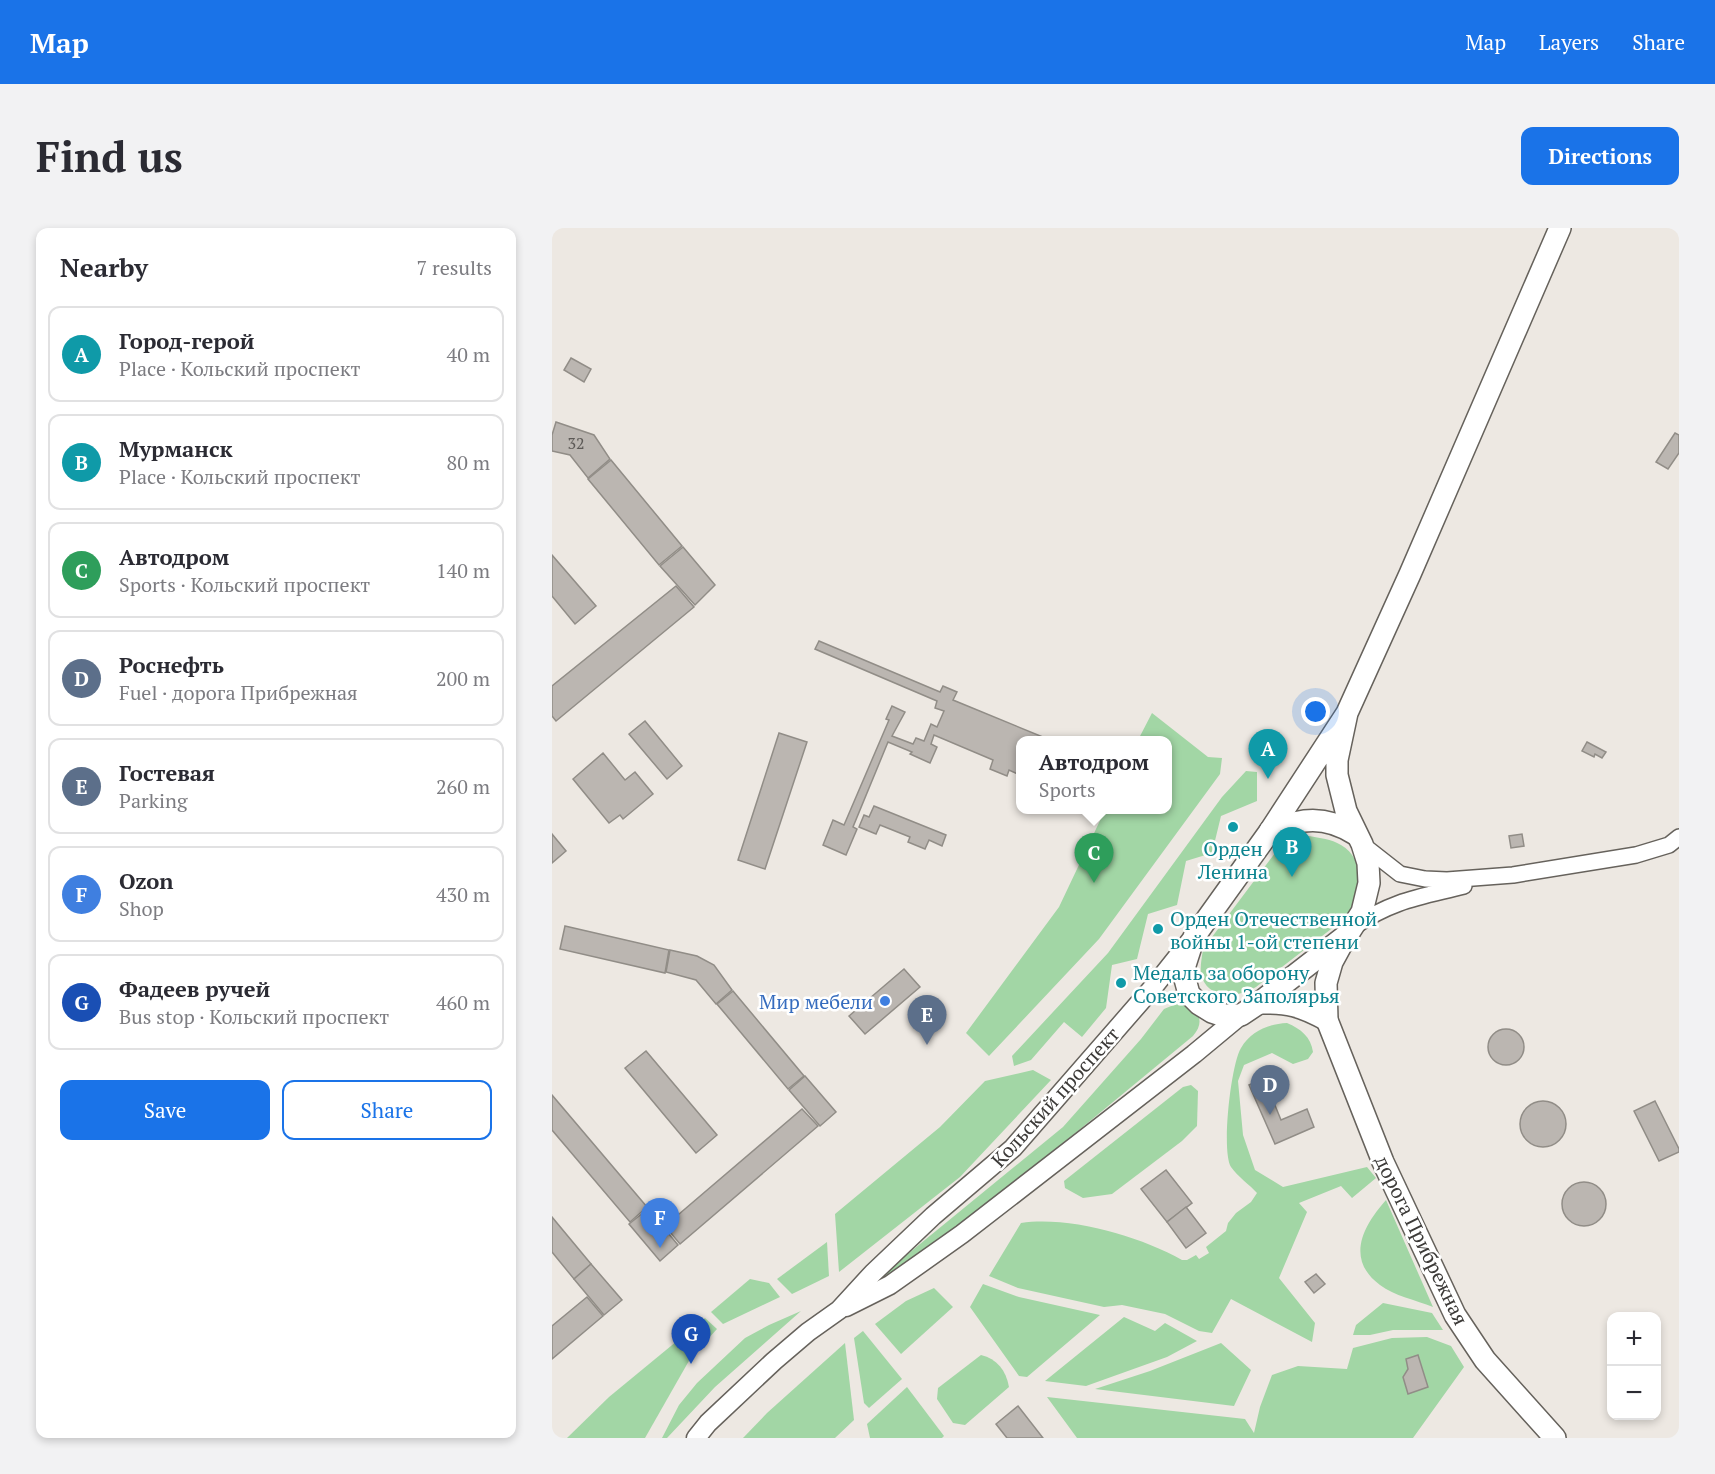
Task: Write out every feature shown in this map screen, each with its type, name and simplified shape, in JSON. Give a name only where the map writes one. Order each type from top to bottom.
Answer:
[{"type":"highway","points":[[1259,1003],[1283,1002],[1303,1007],[1327,1020],[1326,982],[1332,962],[1362,912],[1369,883],[1368,863],[1346,811],[1337,775],[1336,760],[1347,713],[1418,556],[1560,228]]},
{"type":"highway","name":"Кольский проспект","points":[[1194,937],[1270,831],[1347,713]]},
{"type":"highway","points":[[1270,831],[1291,823],[1309,820],[1324,821],[1343,826],[1358,839]]},
{"type":"highway","name":"Кольский проспект","points":[[1241,1015],[1351,930]]},
{"type":"highway","points":[[1194,937],[1185,965],[1185,979],[1189,994],[1212,1012],[1221,1015],[1241,1015]]},
{"type":"highway","name":"дорога Прибрежная","points":[[1327,1020],[1383,1162],[1455,1315],[1485,1360],[1555,1438]]},
{"type":"main road","name":"Кольский проспект","points":[[696,1438],[708,1423],[774,1361],[808,1332],[839,1310],[873,1273],[924,1224],[1012,1148],[1155,985],[1194,937]]},
{"type":"main road","name":"Кольский проспект","points":[[839,1310],[890,1285],[962,1233],[1241,1015]]},
{"type":"street","points":[[1351,930],[1369,916],[1403,900],[1510,875],[1636,855],[1669,844],[1679,837]]},
{"type":"street","points":[[1358,839],[1400,873],[1425,879],[1447,880],[1510,875]]},
{"type":"green space","points":[[1152,713],[1208,757],[1222,758],[1220,774],[1099,939],[989,1056],[966,1033],[1059,907],[1103,814],[1172,814],[1172,736],[1140,736]]},
{"type":"green space","points":[[1246,771],[1257,772],[1257,801],[1221,816],[1212,853],[1186,861],[1177,905],[1148,914],[1137,959],[1112,965],[1106,1008],[1082,1037],[1064,1022],[1031,1060],[1014,1066],[1012,1056],[1108,953],[1222,797]]},
{"type":"green space","points":[[1309,836],[1341,845],[1355,859],[1359,888],[1348,916],[1256,987],[1234,995],[1212,991],[1201,975],[1203,949],[1275,853],[1287,843]]},
{"type":"green space","points":[[1176,1004],[1189,1007],[1197,1014],[1199,1024],[1193,1036],[1073,1135],[868,1294],[865,1289],[1063,1127],[1141,1039],[1164,1009]]},
{"type":"green space","points":[[1287,1023],[1308,1038],[1313,1052],[1308,1059],[1293,1064],[1272,1053],[1244,1065],[1238,1081],[1243,1135],[1255,1170],[1283,1187],[1367,1167],[1376,1178],[1352,1198],[1341,1186],[1299,1203],[1307,1212],[1279,1278],[1315,1323],[1312,1342],[1231,1299],[1212,1333],[1199,1331],[1165,1314],[1122,1305],[1104,1307],[1018,1288],[989,1276],[1021,1223],[1061,1222],[1104,1230],[1146,1243],[1182,1260],[1196,1255],[1199,1259],[1209,1253],[1206,1247],[1226,1231],[1228,1223],[1236,1213],[1251,1202],[1257,1193],[1231,1167],[1228,1158],[1227,1127],[1237,1057],[1245,1042],[1255,1033],[1273,1025]]},
{"type":"green space","points":[[1033,1070],[1051,1080],[960,1177],[839,1272],[835,1214],[940,1127],[985,1081]]},
{"type":"green space","points":[[1191,1085],[1198,1091],[1197,1126],[1182,1141],[1112,1194],[1083,1198],[1065,1188],[1064,1181],[1183,1087]]},
{"type":"green space","points":[[1386,1200],[1433,1307],[1386,1289],[1369,1275],[1363,1264],[1360,1254],[1361,1242],[1370,1221]]},
{"type":"green space","points":[[827,1242],[829,1276],[792,1294],[777,1279]]},
{"type":"green space","points":[[750,1279],[769,1283],[780,1297],[723,1324],[711,1312]]},
{"type":"green space","points":[[983,1284],[1019,1297],[1100,1315],[1027,1377],[1019,1376],[970,1307]]},
{"type":"green space","points":[[934,1288],[953,1307],[901,1354],[875,1324],[906,1301]]},
{"type":"green space","points":[[1383,1303],[1432,1313],[1443,1330],[1393,1330],[1370,1335],[1353,1335],[1356,1325]]},
{"type":"green space","points":[[801,1311],[715,1387],[667,1438],[662,1438],[679,1405],[697,1383],[745,1338]]},
{"type":"green space","points":[[1124,1317],[1155,1331],[1165,1323],[1197,1341],[1167,1357],[1086,1386],[1045,1381]]},
{"type":"green space","points":[[705,1318],[717,1329],[697,1351],[684,1335]]},
{"type":"green space","points":[[863,1331],[902,1379],[869,1408],[864,1403],[854,1338]]},
{"type":"green space","points":[[1427,1337],[1451,1346],[1464,1367],[1413,1438],[1077,1438],[1047,1397],[1245,1419],[1254,1433],[1260,1407],[1272,1375],[1298,1366],[1347,1369],[1353,1348],[1392,1338]]},
{"type":"green space","points":[[677,1341],[690,1359],[645,1438],[567,1438],[609,1397]]},
{"type":"green space","points":[[845,1343],[854,1420],[835,1438],[743,1438],[767,1413]]},
{"type":"green space","points":[[1221,1343],[1251,1370],[1234,1406],[1095,1389],[1150,1371]]},
{"type":"green space","points":[[981,1355],[992,1359],[1000,1366],[1006,1375],[1009,1387],[965,1425],[953,1423],[937,1399],[938,1388]]},
{"type":"green space","points":[[907,1387],[944,1436],[942,1438],[870,1438],[867,1424]]},
{"type":"building","points":[[571,358],[591,369],[584,382],[564,370]]},
{"type":"building","points":[[556,422],[594,435],[610,459],[588,478],[570,455],[552,451],[552,435]]},
{"type":"building","points":[[1675,433],[1679,435],[1679,453],[1668,469],[1656,462]]},
{"type":"building","points":[[611,460],[682,546],[659,565],[588,479]]},
{"type":"building","points":[[683,547],[715,585],[695,605],[660,566]]},
{"type":"building","points":[[552,555],[596,606],[575,624],[552,596]]},
{"type":"building","points":[[676,586],[694,607],[556,721],[552,716],[552,686]]},
{"type":"building","points":[[819,641],[940,692],[943,686],[957,692],[953,700],[1040,736],[1016,736],[1016,773],[1009,770],[1007,776],[990,769],[993,760],[934,735],[931,744],[937,747],[930,763],[888,742],[853,827],[857,829],[846,855],[823,845],[833,820],[844,825],[889,720],[886,719],[892,706],[905,712],[892,736],[913,744],[916,738],[924,741],[931,724],[937,727],[944,711],[935,708],[937,701],[815,649]]},
{"type":"building","points":[[645,721],[682,766],[667,779],[629,734]]},
{"type":"building","points":[[779,733],[807,742],[765,869],[738,860]]},
{"type":"building","points":[[1587,742],[1606,752],[1602,758],[1582,751]]},
{"type":"building","points":[[603,753],[625,780],[635,772],[653,794],[623,819],[620,815],[609,823],[573,779]]},
{"type":"building","points":[[874,806],[946,835],[942,846],[929,840],[925,849],[908,842],[910,837],[880,825],[876,834],[859,827],[864,815],[869,817]]},
{"type":"building","points":[[552,834],[566,851],[552,863]]},
{"type":"building","points":[[1522,834],[1524,846],[1511,848],[1509,836]]},
{"type":"building","points":[[565,926],[669,950],[665,973],[560,949]]},
{"type":"building","points":[[670,950],[697,956],[714,965],[732,990],[716,1004],[696,980],[666,972]]},
{"type":"building","name":"Мир мебели","points":[[904,969],[920,987],[865,1034],[849,1016]]},
{"type":"building","points":[[733,991],[804,1076],[788,1089],[717,1004]]},
{"type":"building","points":[[1506,1029],[1518,1035],[1524,1047],[1518,1059],[1506,1065],[1494,1059],[1488,1047],[1494,1035]]},
{"type":"building","points":[[646,1051],[717,1135],[696,1153],[625,1068]]},
{"type":"building","points":[[805,1076],[836,1112],[820,1126],[789,1090]]},
{"type":"building","points":[[1270,1076],[1279,1095],[1272,1098],[1281,1120],[1307,1109],[1314,1127],[1275,1144],[1249,1085]]},
{"type":"building","points":[[552,1095],[647,1207],[630,1222],[552,1130]]},
{"type":"building","points":[[1543,1101],[1559,1108],[1566,1124],[1559,1140],[1543,1147],[1527,1140],[1520,1124],[1527,1108]]},
{"type":"building","points":[[1655,1101],[1679,1149],[1679,1152],[1659,1161],[1634,1111]]},
{"type":"building","points":[[802,1109],[818,1126],[680,1244],[665,1226]]},
{"type":"building","points":[[1166,1170],[1192,1203],[1167,1222],[1141,1189]]},
{"type":"building","points":[[1584,1182],[1600,1188],[1606,1204],[1600,1220],[1584,1226],[1568,1220],[1562,1204],[1568,1188]]},
{"type":"building","points":[[1186,1207],[1206,1233],[1186,1248],[1167,1222]]},
{"type":"building","points":[[648,1209],[678,1245],[660,1261],[629,1224]]},
{"type":"building","points":[[552,1217],[591,1264],[574,1279],[552,1252]]},
{"type":"building","points":[[591,1264],[622,1300],[604,1315],[574,1279]]},
{"type":"building","points":[[1316,1274],[1325,1284],[1314,1293],[1305,1282]]},
{"type":"building","points":[[587,1297],[603,1316],[552,1359],[552,1326]]},
{"type":"building","points":[[1418,1355],[1428,1387],[1408,1394],[1403,1377],[1408,1369],[1406,1359]]},
{"type":"building","points":[[1018,1406],[1043,1438],[1007,1438],[996,1424]]},
{"type":"place","name":"Город-герой","points":[[1268,779]]},
{"type":"place","name":"Орден Ленина","points":[[1233,827]]},
{"type":"place","name":"Мурманск","points":[[1292,877]]},
{"type":"place","name":"Автодром","points":[[1094,883]]},
{"type":"place","name":"Орден Отечественной войны 1-ой степени","points":[[1158,929]]},
{"type":"place","name":"Медаль за оборону Советского Заполярья","points":[[1121,983]]},
{"type":"place","name":"Мир мебели","points":[[885,1001]]},
{"type":"place","name":"Гостевая","points":[[927,1045]]},
{"type":"place","name":"Роснефть","points":[[1270,1115]]},
{"type":"place","name":"Ozon","points":[[660,1248]]},
{"type":"place","name":"Фадеев ручей","points":[[691,1364]]}]
